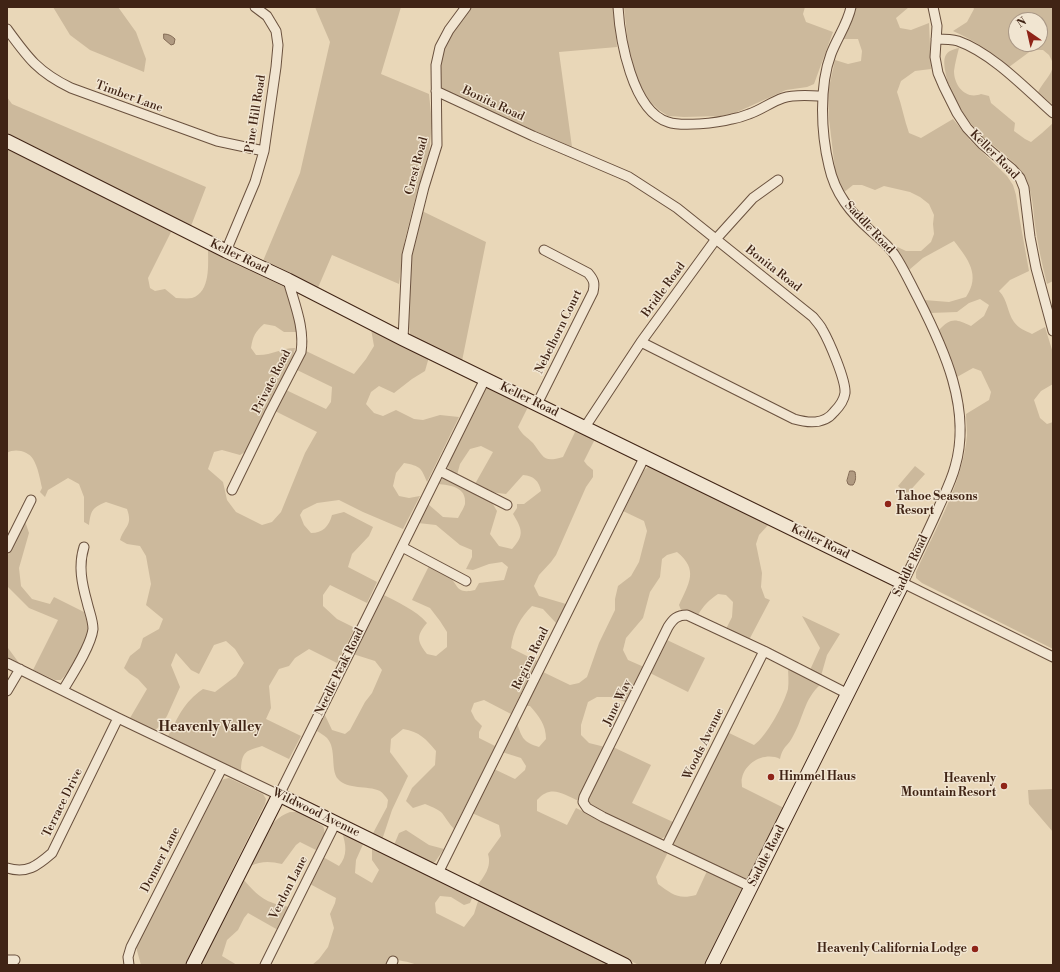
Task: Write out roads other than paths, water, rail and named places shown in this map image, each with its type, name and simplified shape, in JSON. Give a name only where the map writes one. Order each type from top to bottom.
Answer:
[{"type":"street","name":"Pine Hill Road","points":[[226,251],[252,188],[264,152],[278,46],[276,31],[267,16],[255,7]]},
{"type":"street","name":"Crest Road","points":[[403,339],[407,255],[424,187],[437,145],[436,65],[440,47],[449,30],[466,7]]},
{"type":"street","points":[[618,7],[624,51],[630,72],[638,91],[647,106],[658,117],[668,122],[683,124],[713,123],[750,114],[784,98],[822,96]]},
{"type":"street","name":"Saddle Road","points":[[712,965],[904,583],[934,519],[955,467],[960,443],[961,422],[957,399],[950,371],[930,321],[892,252],[847,208],[833,183],[826,154],[822,96],[825,76],[831,55],[851,7]]},
{"type":"street","name":"Keller Road","points":[[933,7],[937,26],[935,57],[938,73],[944,88],[967,128],[982,144],[1012,169],[1020,178],[1024,188],[1030,237],[1036,268],[1053,331]]},
{"type":"street","name":"Timber Lane","points":[[7,29],[26,57],[55,81],[217,141],[264,152]]},
{"type":"street","points":[[936,39],[956,40],[972,47],[986,56],[1053,113]]},
{"type":"street","name":"Bonita Road","points":[[436,91],[533,136],[629,177],[677,208],[813,317],[822,328],[831,346],[843,380],[845,393],[840,405],[831,416],[819,422],[806,422],[794,419],[641,342]]},
{"type":"street","name":"Keller Road","points":[[7,141],[484,379],[645,456],[1053,656]]},
{"type":"street","name":"Bridle Road","points":[[585,427],[641,342],[716,239],[753,198],[778,180]]},
{"type":"street","name":"Nebelhorn Court","points":[[537,404],[593,292],[595,283],[593,278],[588,273],[544,250]]},
{"type":"street","name":"Private Road","points":[[232,490],[301,352],[303,345],[302,332],[288,280]]},
{"type":"street","name":"Needle Peak Road","points":[[193,965],[266,822],[484,379]]},
{"type":"street","name":"Regina Road","points":[[438,873],[645,456]]},
{"type":"street","points":[[440,471],[507,505]]},
{"type":"street","points":[[7,548],[31,500]]},
{"type":"street","points":[[63,690],[92,636],[92,621],[81,574],[80,562],[84,547]]},
{"type":"street","points":[[402,547],[466,581]]},
{"type":"street","name":"June Way","points":[[751,888],[603,817],[586,808],[583,802],[584,797],[668,627],[673,619],[680,615],[687,615],[764,651],[848,694]]},
{"type":"street","name":"Woods Avenue","points":[[666,847],[764,651]]},
{"type":"street","name":"Wildwood Avenue","points":[[7,663],[300,806],[336,822],[625,965]]},
{"type":"street","points":[[7,691],[20,669]]},
{"type":"street","name":"Terrace Drive","points":[[7,868],[13,870],[25,870],[38,865],[52,853],[118,718]]},
{"type":"street","name":"Donner Lane","points":[[128,965],[128,956],[131,947],[222,768]]},
{"type":"street","points":[[266,822],[271,816],[286,808],[300,806]]},
{"type":"street","name":"Verdon Lane","points":[[265,965],[336,822]]},
{"type":"place","name":"Tahoe Seasons Resort","points":[[888,504]]},
{"type":"place","name":"Himmel Haus","points":[[771,777]]},
{"type":"place","name":"Heavenly Mountain Resort","points":[[1004,786]]},
{"type":"place","name":"Heavenly California Lodge","points":[[975,949]]},
{"type":"district","name":"Heavenly Valley","points":[[210,728]]}]
